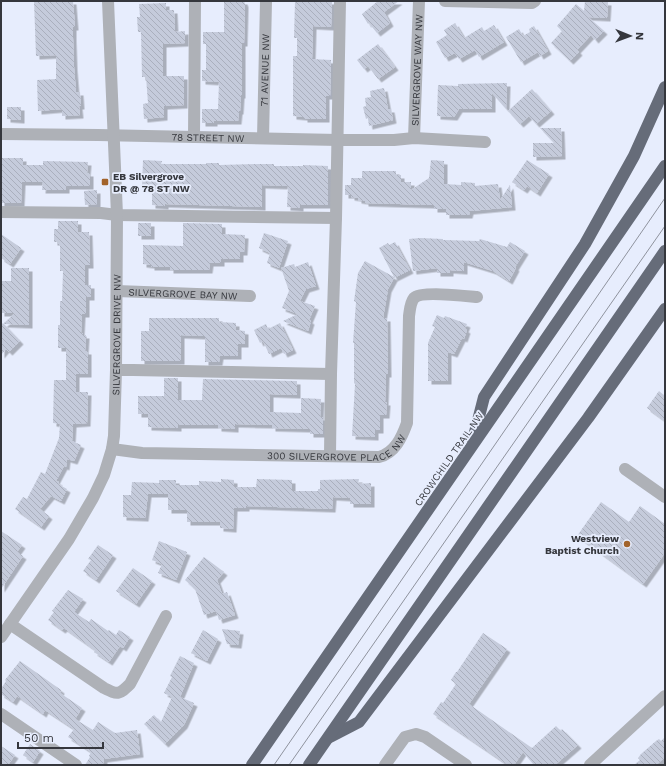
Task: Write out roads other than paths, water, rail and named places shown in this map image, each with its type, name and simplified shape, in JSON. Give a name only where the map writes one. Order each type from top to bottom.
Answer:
[{"type":"highway","points":[[471,448],[484,397],[585,244],[634,156],[665,86]]},
{"type":"highway","name":"CROWCHILD TRAIL NW","points":[[252,765],[665,166]]},
{"type":"highway","points":[[309,765],[665,251]]},
{"type":"highway","points":[[328,737],[359,722],[588,418],[665,309]]},
{"type":"street","name":"SILVERGROVE DRIVE NW","points":[[1,637],[69,539],[93,498],[104,475],[112,449],[114,436],[116,370],[117,215],[108,1]]},
{"type":"street","points":[[194,137],[195,1]]},
{"type":"street","name":"71 AVENUE NW","points":[[263,138],[266,1]]},
{"type":"street","points":[[330,456],[340,1]]},
{"type":"street","name":"SILVERGROVE WAY NW","points":[[414,138],[419,1]]},
{"type":"street","points":[[445,1],[532,3],[535,1]]},
{"type":"street","name":"78 STREET NW","points":[[1,134],[338,140],[394,140],[414,138],[485,142]]},
{"type":"street","points":[[1,212],[336,218]]},
{"type":"street","name":"SILVERGROVE BAY NW","points":[[117,291],[250,296]]},
{"type":"street","name":"300 SILVERGROVE PLACE NW","points":[[112,449],[142,453],[379,457],[386,455],[394,449],[404,431],[406,423],[409,316],[410,306],[413,299],[418,295],[428,294],[477,297]]},
{"type":"street","points":[[116,370],[331,374]]},
{"type":"street","points":[[625,469],[665,497]]},
{"type":"street","points":[[10,624],[104,688],[118,694],[122,693],[130,684],[166,616]]},
{"type":"street","points":[[590,765],[663,701]]},
{"type":"street","points":[[1,714],[76,765]]},
{"type":"street","points":[[385,765],[405,737],[416,734],[424,737],[466,765]]},
{"type":"tram line","points":[[274,765],[665,198]]},
{"type":"tram line","points":[[289,765],[665,226]]},
{"type":"place","name":"EB Silvergrove DR @ 78 ST NW","points":[[105,182]]},
{"type":"place","name":"Westview Baptist Church","points":[[627,544]]}]
